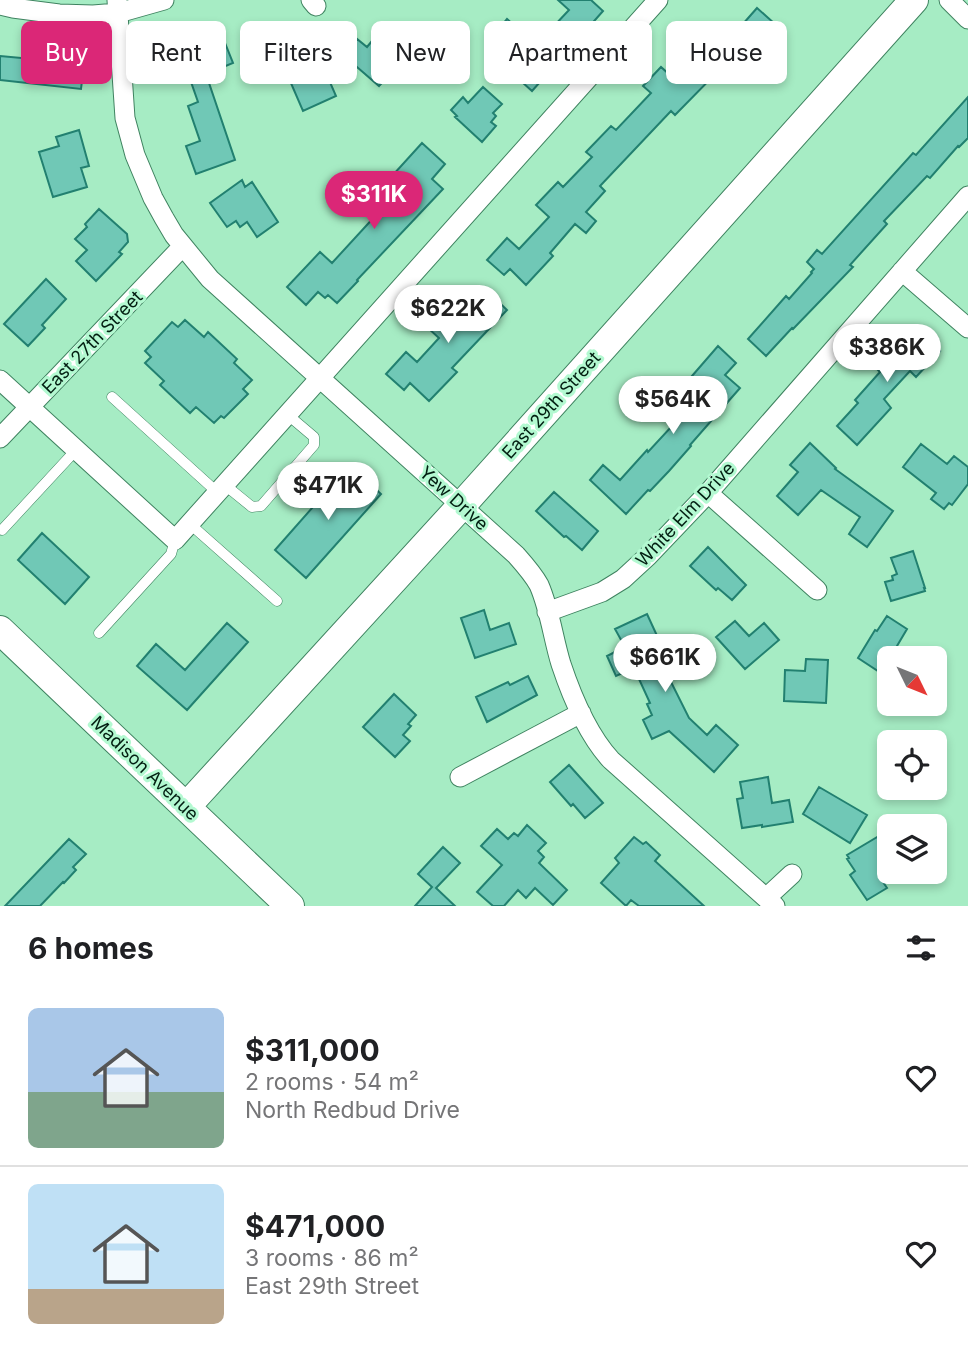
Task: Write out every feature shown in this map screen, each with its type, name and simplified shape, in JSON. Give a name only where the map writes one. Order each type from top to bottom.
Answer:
[{"type":"main road","name":"East 29th Street","points":[[186,807],[462,505],[914,0]]},
{"type":"main road","name":"Madison Avenue","points":[[0,630],[290,906]]},
{"type":"street","points":[[0,5],[59,14],[93,15],[118,6],[164,0]]},
{"type":"street","points":[[0,380],[175,540],[659,0]]},
{"type":"street","points":[[949,0],[968,19]]},
{"type":"street","name":"Yew Drive","points":[[118,6],[125,118],[135,155],[153,198],[183,246],[210,279],[516,555],[532,573],[543,595],[562,665],[597,745],[771,902]]},
{"type":"street","name":"White Elm Drive","points":[[547,612],[602,593],[623,579],[648,556],[708,493],[968,196]]},
{"type":"street","name":"East 27th Street","points":[[0,438],[183,246]]},
{"type":"street","points":[[902,271],[968,328]]},
{"type":"street","points":[[708,493],[817,590]]},
{"type":"street","points":[[460,777],[582,713]]},
{"type":"street","points":[[771,902],[792,874]]},
{"type":"lane","points":[[112,397],[221,489],[252,507],[261,506],[314,445],[314,438],[288,415]]},
{"type":"lane","points":[[2,530],[76,450]]},
{"type":"lane","points":[[190,524],[277,601]]},
{"type":"lane","points":[[99,633],[171,554],[175,540]]},
{"type":"building","points":[[558,0],[591,0],[603,11],[594,21],[559,21],[569,10]]},
{"type":"building","points":[[757,8],[772,21],[746,21]]},
{"type":"building","points":[[357,39],[367,47],[371,42],[371,79],[357,67]]},
{"type":"building","points":[[226,46],[233,63],[226,66]]},
{"type":"building","points":[[0,56],[21,58],[21,82],[0,80]]},
{"type":"building","points":[[661,67],[666,71],[666,84],[705,84],[675,115],[671,111],[600,186],[605,191],[586,212],[596,221],[586,233],[575,224],[550,253],[553,256],[526,285],[510,269],[504,275],[487,260],[507,238],[519,249],[549,217],[536,205],[558,182],[563,187],[592,157],[586,152],[611,126],[616,130],[651,93],[643,86],[652,84],[652,76]]},
{"type":"building","points":[[36,84],[82,84],[81,89]]},
{"type":"building","points":[[192,84],[209,84],[235,160],[196,174],[186,146],[200,141],[188,106],[198,102]]},
{"type":"building","points":[[291,84],[331,84],[336,96],[303,111]]},
{"type":"building","points":[[524,84],[538,84],[532,91]]},
{"type":"building","points":[[483,87],[502,104],[493,113],[496,116],[491,122],[496,126],[482,142],[451,110],[463,97],[468,103]]},
{"type":"building","points":[[968,97],[968,138],[884,221],[887,224],[850,265],[853,267],[766,356],[748,339],[786,296],[789,299],[812,273],[814,269],[807,262],[817,250],[822,254],[913,153],[916,155]]},
{"type":"building","points":[[79,130],[89,166],[81,168],[87,187],[53,197],[39,152],[59,146],[56,137]]},
{"type":"building","points":[[422,143],[445,164],[432,179],[443,189],[337,303],[328,295],[325,298],[318,292],[306,305],[287,287],[320,252],[332,263],[400,185],[392,176]]},
{"type":"building","points":[[242,180],[245,187],[252,182],[278,222],[257,237],[247,222],[240,227],[236,221],[227,227],[210,203]]},
{"type":"building","points":[[99,209],[127,234],[128,242],[119,252],[122,254],[96,281],[76,261],[87,250],[75,239]]},
{"type":"building","points":[[46,279],[66,299],[42,325],[45,328],[28,346],[4,324]]},
{"type":"building","points":[[483,287],[507,310],[452,368],[457,372],[429,401],[410,383],[404,390],[386,374],[406,352],[417,362],[439,338],[428,328],[449,306],[457,314]]},
{"type":"building","points":[[185,320],[204,337],[208,332],[237,359],[234,363],[252,380],[243,389],[248,394],[224,418],[221,416],[214,423],[196,407],[190,413],[160,385],[164,381],[145,363],[151,357],[145,351],[172,322],[178,327]]},
{"type":"building","points":[[914,328],[940,351],[916,377],[910,371],[884,399],[891,408],[857,445],[837,426],[858,403],[855,400],[880,372],[876,368]]},
{"type":"building","points":[[718,346],[736,363],[725,375],[740,388],[669,471],[626,514],[590,480],[603,465],[620,480],[671,428],[707,389],[692,376]]},
{"type":"building","points":[[810,443],[835,469],[893,511],[867,547],[849,534],[860,517],[821,490],[798,515],[777,496],[798,472],[790,465]]},
{"type":"building","points":[[921,444],[947,464],[954,456],[968,467],[968,484],[952,505],[949,503],[944,509],[931,499],[936,493],[903,467]]},
{"type":"building","points":[[350,465],[381,494],[306,578],[275,550]]},
{"type":"building","points":[[554,492],[598,531],[582,550],[536,511]]},
{"type":"building","points":[[42,533],[89,577],[65,604],[18,560]]},
{"type":"building","points":[[708,547],[746,585],[732,600],[718,588],[716,590],[690,566]]},
{"type":"building","points":[[913,551],[925,591],[891,601],[885,582],[893,580],[892,576],[897,574],[891,558]]},
{"type":"building","points":[[484,610],[490,630],[509,623],[516,644],[475,658],[461,618]]},
{"type":"building","points":[[647,614],[665,653],[658,656],[689,718],[707,735],[716,725],[738,745],[714,772],[669,731],[652,739],[643,720],[652,715],[647,704],[650,703],[634,668],[616,676],[607,656],[625,647],[615,629]]},
{"type":"building","points":[[887,616],[907,629],[897,646],[877,646],[877,670],[858,658],[875,630],[877,631]]},
{"type":"building","points":[[735,621],[749,636],[764,623],[779,640],[745,669],[716,637]]},
{"type":"building","points":[[227,623],[248,642],[187,710],[137,666],[156,644],[185,670]]},
{"type":"building","points":[[806,659],[828,660],[826,703],[784,701],[785,670],[805,671]]},
{"type":"building","points":[[528,676],[537,695],[487,722],[476,697]]},
{"type":"building","points":[[394,694],[416,715],[403,735],[410,741],[395,757],[363,727]]},
{"type":"building","points":[[569,765],[603,803],[585,818],[550,782]]},
{"type":"building","points":[[768,777],[772,803],[789,800],[793,822],[742,828],[737,799],[743,798],[740,782]]},
{"type":"building","points":[[819,787],[867,815],[850,843],[803,814]]},
{"type":"building","points":[[527,825],[546,843],[538,851],[544,857],[539,863],[567,890],[553,905],[535,888],[526,898],[518,890],[504,906],[493,906],[477,892],[502,865],[481,846],[497,829],[508,839],[514,833],[518,836]]},
{"type":"building","points":[[634,837],[643,844],[646,842],[660,855],[655,861],[704,906],[639,906],[631,900],[626,906],[601,883],[619,863],[615,858]]},
{"type":"building","points":[[877,837],[877,884],[884,884],[887,888],[867,900],[850,875],[855,871],[847,855]]},
{"type":"building","points":[[69,839],[86,854],[73,867],[76,870],[64,883],[40,906],[5,906]]},
{"type":"building","points":[[443,847],[460,863],[436,888],[455,906],[415,906],[432,887],[418,874]]}]
